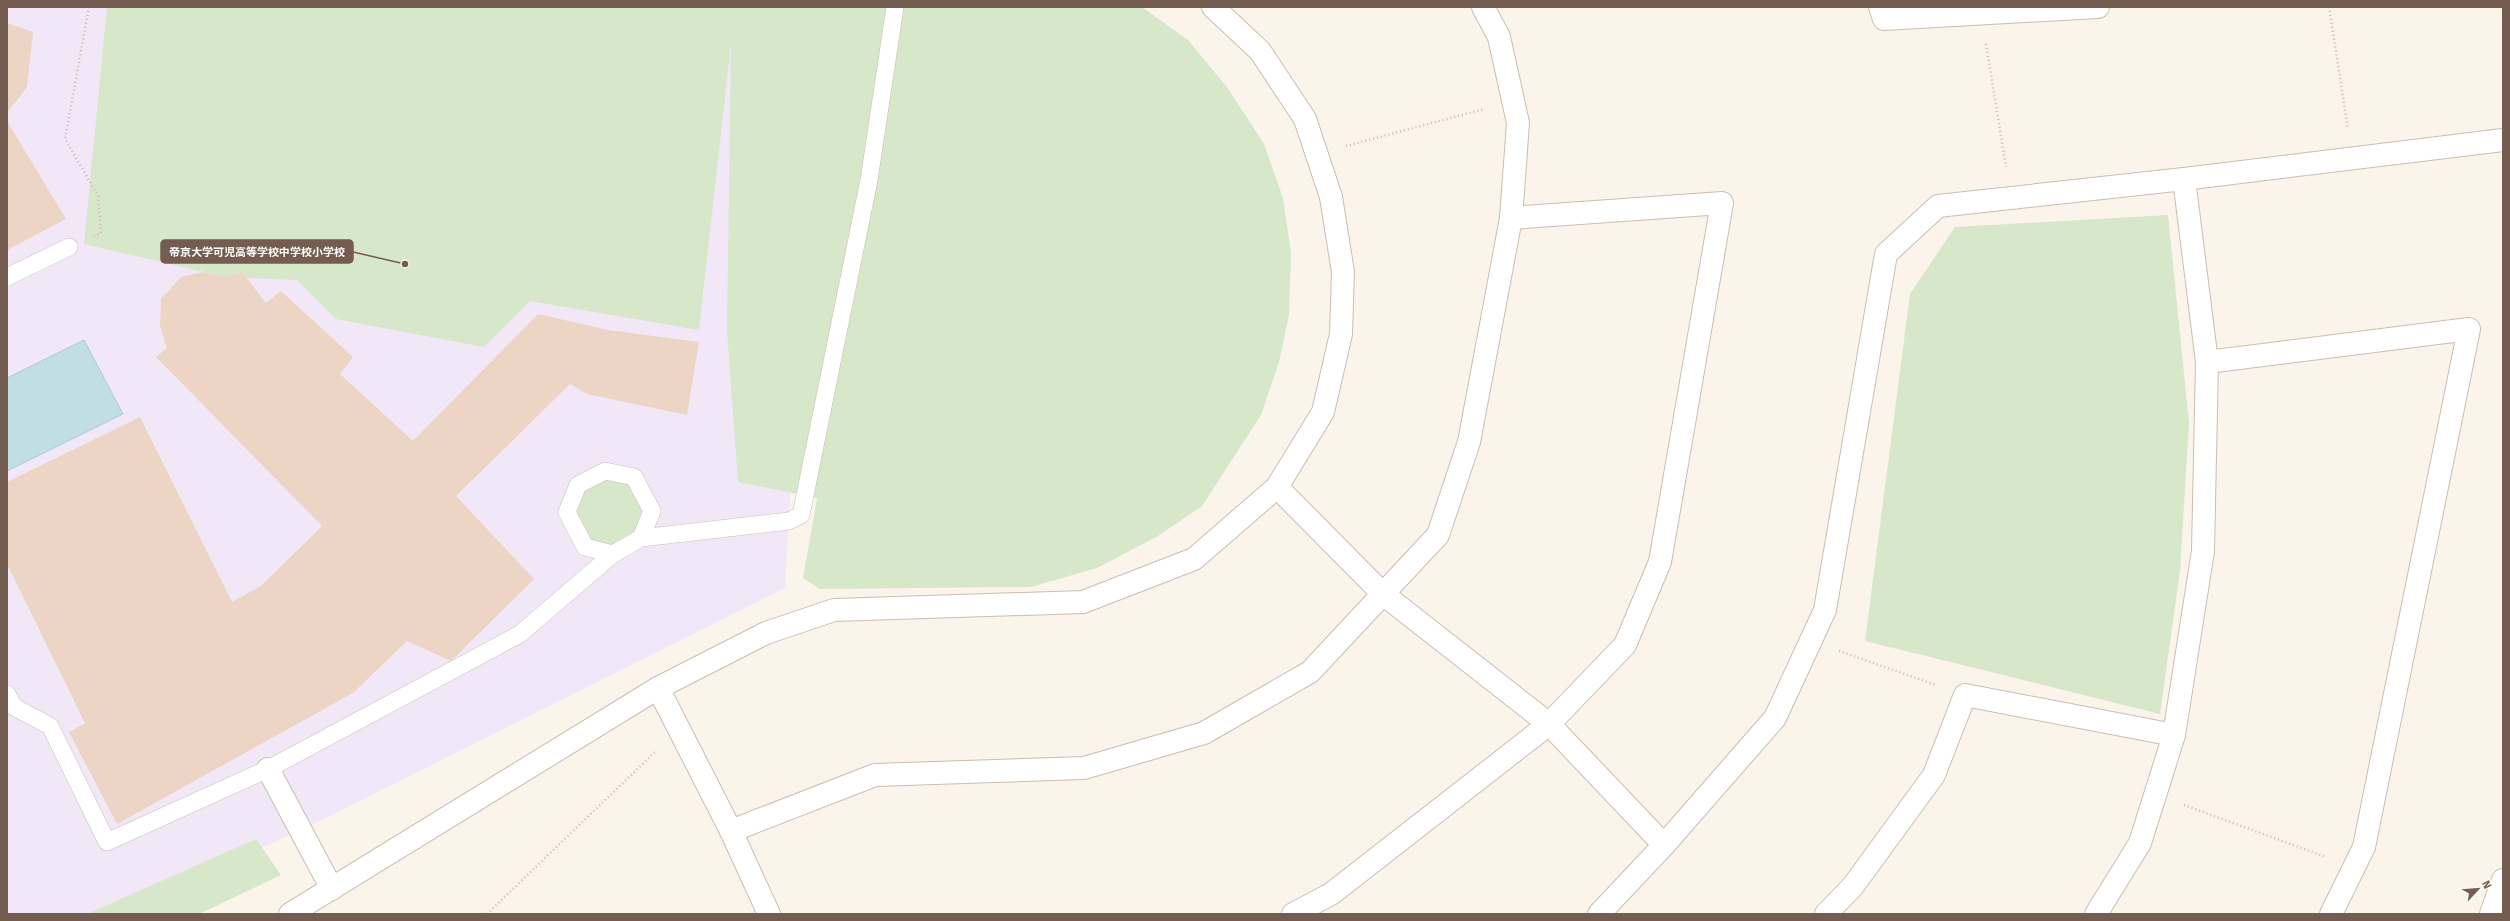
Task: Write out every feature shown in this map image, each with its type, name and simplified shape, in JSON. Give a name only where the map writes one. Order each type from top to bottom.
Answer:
[{"type":"street","points":[[290,914],[658,688],[766,633],[834,610],[1083,602],[1194,559],[1277,487],[1323,412],[1341,334],[1343,272],[1331,197],[1305,119],[1260,51],[1213,7]]},
{"type":"street","points":[[731,831],[875,775],[1084,768],[1204,733],[1310,672],[1438,535],[1469,442],[1511,218],[1518,123],[1499,37],[1483,7]]},
{"type":"street","points":[[1880,7],[1884,19],[2096,7]]},
{"type":"street","points":[[1599,914],[1664,845],[1775,718],[1825,610],[1886,254],[1938,206],[2184,179],[2503,140]]},
{"type":"street","points":[[2096,914],[2140,843],[2174,735],[2203,551],[2207,362],[2184,179]]},
{"type":"street","points":[[1293,914],[1331,894],[1549,724],[1625,645],[1660,562],[1722,203],[1511,218]]},
{"type":"street","points":[[2207,362],[2469,329],[2364,847],[2331,914]]},
{"type":"street","points":[[1277,487],[1383,594],[1549,724],[1664,845]]},
{"type":"street","points":[[658,688],[731,831],[769,914]]},
{"type":"street","points":[[1826,914],[1853,886],[1934,774],[1965,695],[2174,735]]},
{"type":"street","points":[[268,769],[332,889]]},
{"type":"street","points":[[2491,914],[2503,880]]},
{"type":"lane","points":[[7,694],[14,707],[50,726],[107,842],[268,769],[520,634],[613,554],[641,538],[789,521],[801,515],[869,180],[894,7]]},
{"type":"lane","points":[[7,277],[69,247]]},
{"type":"lane","points":[[613,554],[585,547],[566,512],[578,485],[605,471],[634,477],[652,511],[641,538]]},
{"type":"path","points":[[69,247],[101,233],[98,196],[65,139],[89,7]]},
{"type":"path","points":[[2329,7],[2352,158]]},
{"type":"path","points":[[1982,14],[2010,198]]},
{"type":"path","points":[[1317,154],[1514,101]]},
{"type":"path","points":[[1811,640],[1965,695]]},
{"type":"path","points":[[487,914],[679,729]]},
{"type":"path","points":[[2156,794],[2354,867]]},
{"type":"shaded area","points":[[7,7],[817,7],[785,588],[324,819],[118,914],[7,914]]},
{"type":"green space","points":[[107,7],[1142,7],[1188,40],[1227,87],[1264,144],[1283,198],[1291,253],[1289,315],[1279,362],[1261,415],[1202,506],[1158,536],[1097,568],[1031,587],[820,589],[803,578],[817,498],[738,482],[727,331],[731,44],[699,330],[530,301],[484,347],[336,319],[297,280],[226,277],[84,244]]},
{"type":"green space","points":[[2168,215],[2189,423],[2180,571],[2160,714],[1865,641],[1910,294],[1955,227]]},
{"type":"green space","points":[[605,471],[634,477],[652,511],[641,538],[613,554],[585,547],[567,512],[578,485]]},
{"type":"green space","points":[[256,839],[281,875],[199,914],[87,914]]},
{"type":"water","points":[[84,340],[123,414],[7,471],[7,378]]},
{"type":"building","points":[[7,23],[33,32],[27,87],[7,113]]},
{"type":"building","points":[[7,121],[66,219],[7,250]]},
{"type":"building","points":[[203,272],[226,277],[242,272],[266,303],[281,291],[353,357],[340,374],[413,441],[538,314],[608,330],[699,342],[687,415],[587,394],[570,384],[456,496],[534,579],[451,661],[407,641],[353,693],[117,824],[69,732],[85,723],[7,564],[7,482],[140,417],[232,602],[261,586],[322,526],[156,357],[167,348],[160,326],[161,299],[181,277]]},
{"type":"place","name":"帝京大学可児高等学校中学校小学校","points":[[405,264]]}]
